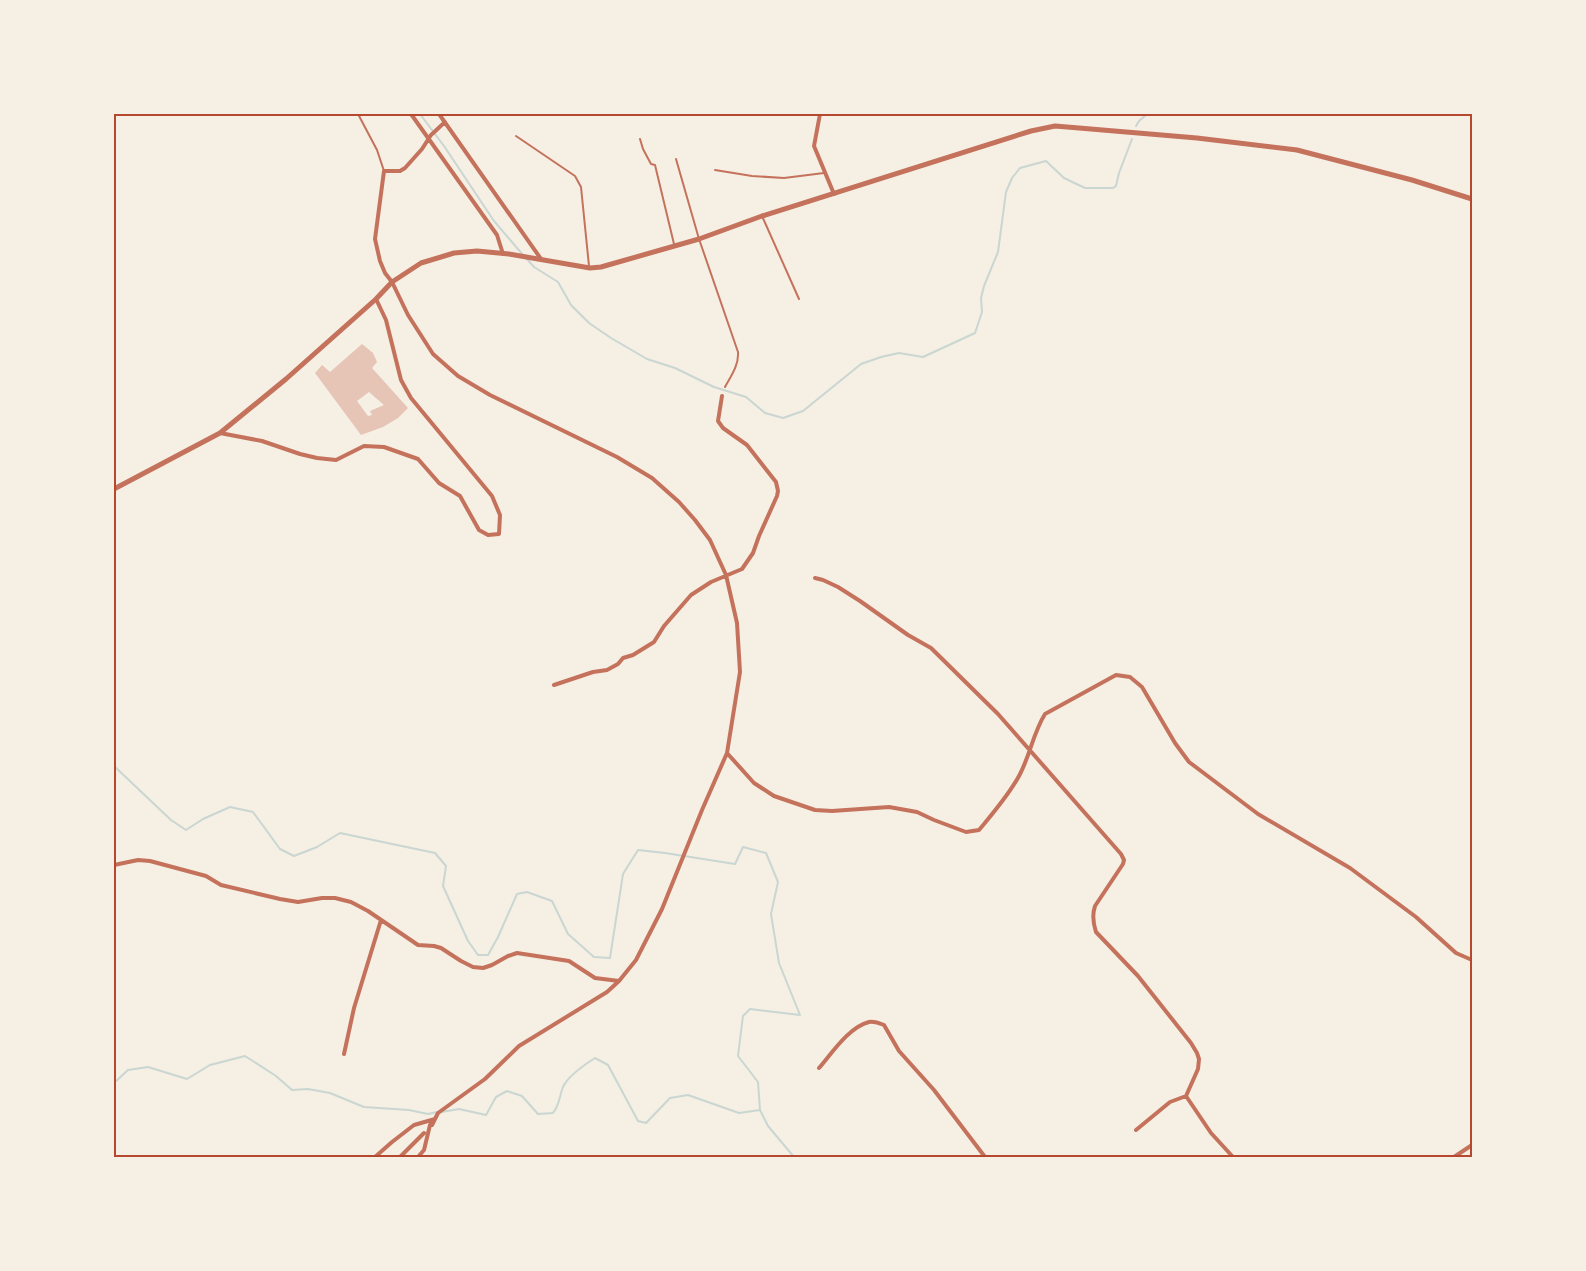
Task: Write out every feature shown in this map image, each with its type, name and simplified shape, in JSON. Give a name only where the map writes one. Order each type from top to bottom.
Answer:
[{"type":"street","points":[[411,114],[430,137],[497,235],[506,254]]},
{"type":"street","points":[[439,114],[542,260]]},
{"type":"street","points":[[820,114],[814,146],[834,194]]},
{"type":"street","points":[[432,1125],[438,1113],[485,1079],[519,1046],[607,992],[619,981],[636,960],[662,909],[727,753],[740,672],[737,623],[726,576],[710,540],[680,502],[652,478],[617,457],[490,396],[458,376],[433,354],[408,315],[392,282],[385,273],[375,239],[384,171],[400,171],[405,168],[445,122]]},
{"type":"street","points":[[114,489],[220,433],[286,379],[376,299],[392,282],[421,263],[454,253],[477,251],[590,268],[601,267],[699,239],[762,216],[1031,131],[1055,126],[1197,138],[1297,150],[1412,180],[1472,200]]},
{"type":"street","points":[[220,433],[262,441],[317,458],[336,460],[364,446],[384,447],[418,459],[439,483],[460,496],[479,530],[488,535],[499,534],[500,515],[492,496],[411,398],[401,380],[386,320],[376,299]]},
{"type":"street","points":[[554,685],[593,672],[607,670],[618,664],[623,658],[654,642],[664,626],[691,596],[710,582],[742,569],[753,554],[778,491],[776,482],[747,445],[722,428],[718,421],[722,396]]},
{"type":"street","points":[[815,578],[838,587],[908,635],[931,648],[998,714],[1114,844],[1124,860],[1095,906],[1093,923],[1096,932],[1138,976],[1191,1043],[1199,1059],[1198,1069],[1186,1096],[1170,1102],[1136,1130]]},
{"type":"street","points":[[727,753],[754,783],[774,796],[815,810],[832,811],[889,807],[917,812],[966,832],[979,830],[1008,794],[1020,775],[1045,714],[1116,675],[1130,677],[1142,687],[1175,743],[1189,762],[1258,814],[1350,868],[1416,917],[1456,953],[1472,960]]},
{"type":"street","points":[[114,865],[138,860],[150,861],[206,876],[221,885],[280,899],[298,902],[335,898],[351,902],[368,911],[418,946],[441,948],[473,967],[483,968],[517,953],[569,961],[595,978],[619,981]]},
{"type":"street","points":[[344,1054],[354,1008],[381,920]]},
{"type":"street","points":[[819,1068],[842,1040],[854,1031],[868,1022],[884,1025],[900,1051],[934,1090],[985,1157]]},
{"type":"street","points":[[1186,1096],[1211,1133],[1233,1157]]},
{"type":"street","points":[[375,1157],[414,1125],[435,1119]]},
{"type":"street","points":[[418,1157],[424,1150],[429,1136],[430,1125],[435,1119]]},
{"type":"street","points":[[400,1157],[424,1133]]},
{"type":"street","points":[[1454,1157],[1472,1145]]},
{"type":"lane","points":[[358,114],[377,150],[384,171]]},
{"type":"lane","points":[[516,136],[575,176],[579,182],[590,268]]},
{"type":"lane","points":[[640,139],[651,164],[655,165],[674,246]]},
{"type":"lane","points":[[676,159],[699,239],[738,352],[739,359],[725,387]]},
{"type":"lane","points":[[715,170],[752,176],[784,178],[824,173]]},
{"type":"lane","points":[[762,216],[799,299]]},
{"type":"building","points":[[362,344],[373,353],[377,362],[372,368],[408,408],[398,418],[383,427],[361,435],[315,373],[322,365],[330,372]],"holes":[[[369,392],[384,405],[370,411],[372,415],[368,416],[357,401]]]},
{"type":"waterway","points":[[420,114],[444,146],[494,221],[523,255]]},
{"type":"waterway","points":[[1136,126],[1147,114]]},
{"type":"waterway","points":[[526,258],[534,267],[558,282],[571,305],[589,323],[611,338],[647,359],[675,368],[714,387],[746,397],[765,413],[783,418],[803,411],[861,364],[899,353],[923,357],[975,333],[982,312],[981,298],[984,286],[998,252],[1006,192],[1012,178],[1020,168],[1046,161],[1064,178],[1085,188],[1113,188],[1116,186],[1132,139]]},
{"type":"waterway","points":[[114,766],[171,820],[186,830],[203,819],[230,807],[253,812],[280,849],[294,856],[317,847],[340,833],[435,853],[446,866],[443,886],[468,941],[478,955],[488,955],[517,894],[527,892],[552,901],[568,934],[594,957],[610,958],[623,874],[638,850],[735,864],[743,847],[766,853],[778,882],[771,914],[779,963],[800,1015],[750,1009],[743,1016],[738,1056],[758,1082],[760,1110],[768,1126],[794,1157]]},
{"type":"waterway","points":[[114,1083],[128,1070],[148,1067],[187,1079],[210,1065],[245,1056],[276,1076],[292,1090],[308,1089],[330,1093],[364,1107],[409,1110],[428,1114],[437,1112]]},
{"type":"waterway","points":[[441,1112],[459,1109],[486,1115],[496,1097],[507,1091],[522,1096],[538,1114],[553,1113],[565,1083],[577,1071],[595,1058],[608,1065],[638,1121],[646,1123],[670,1098],[688,1095],[739,1113],[760,1110]]}]
